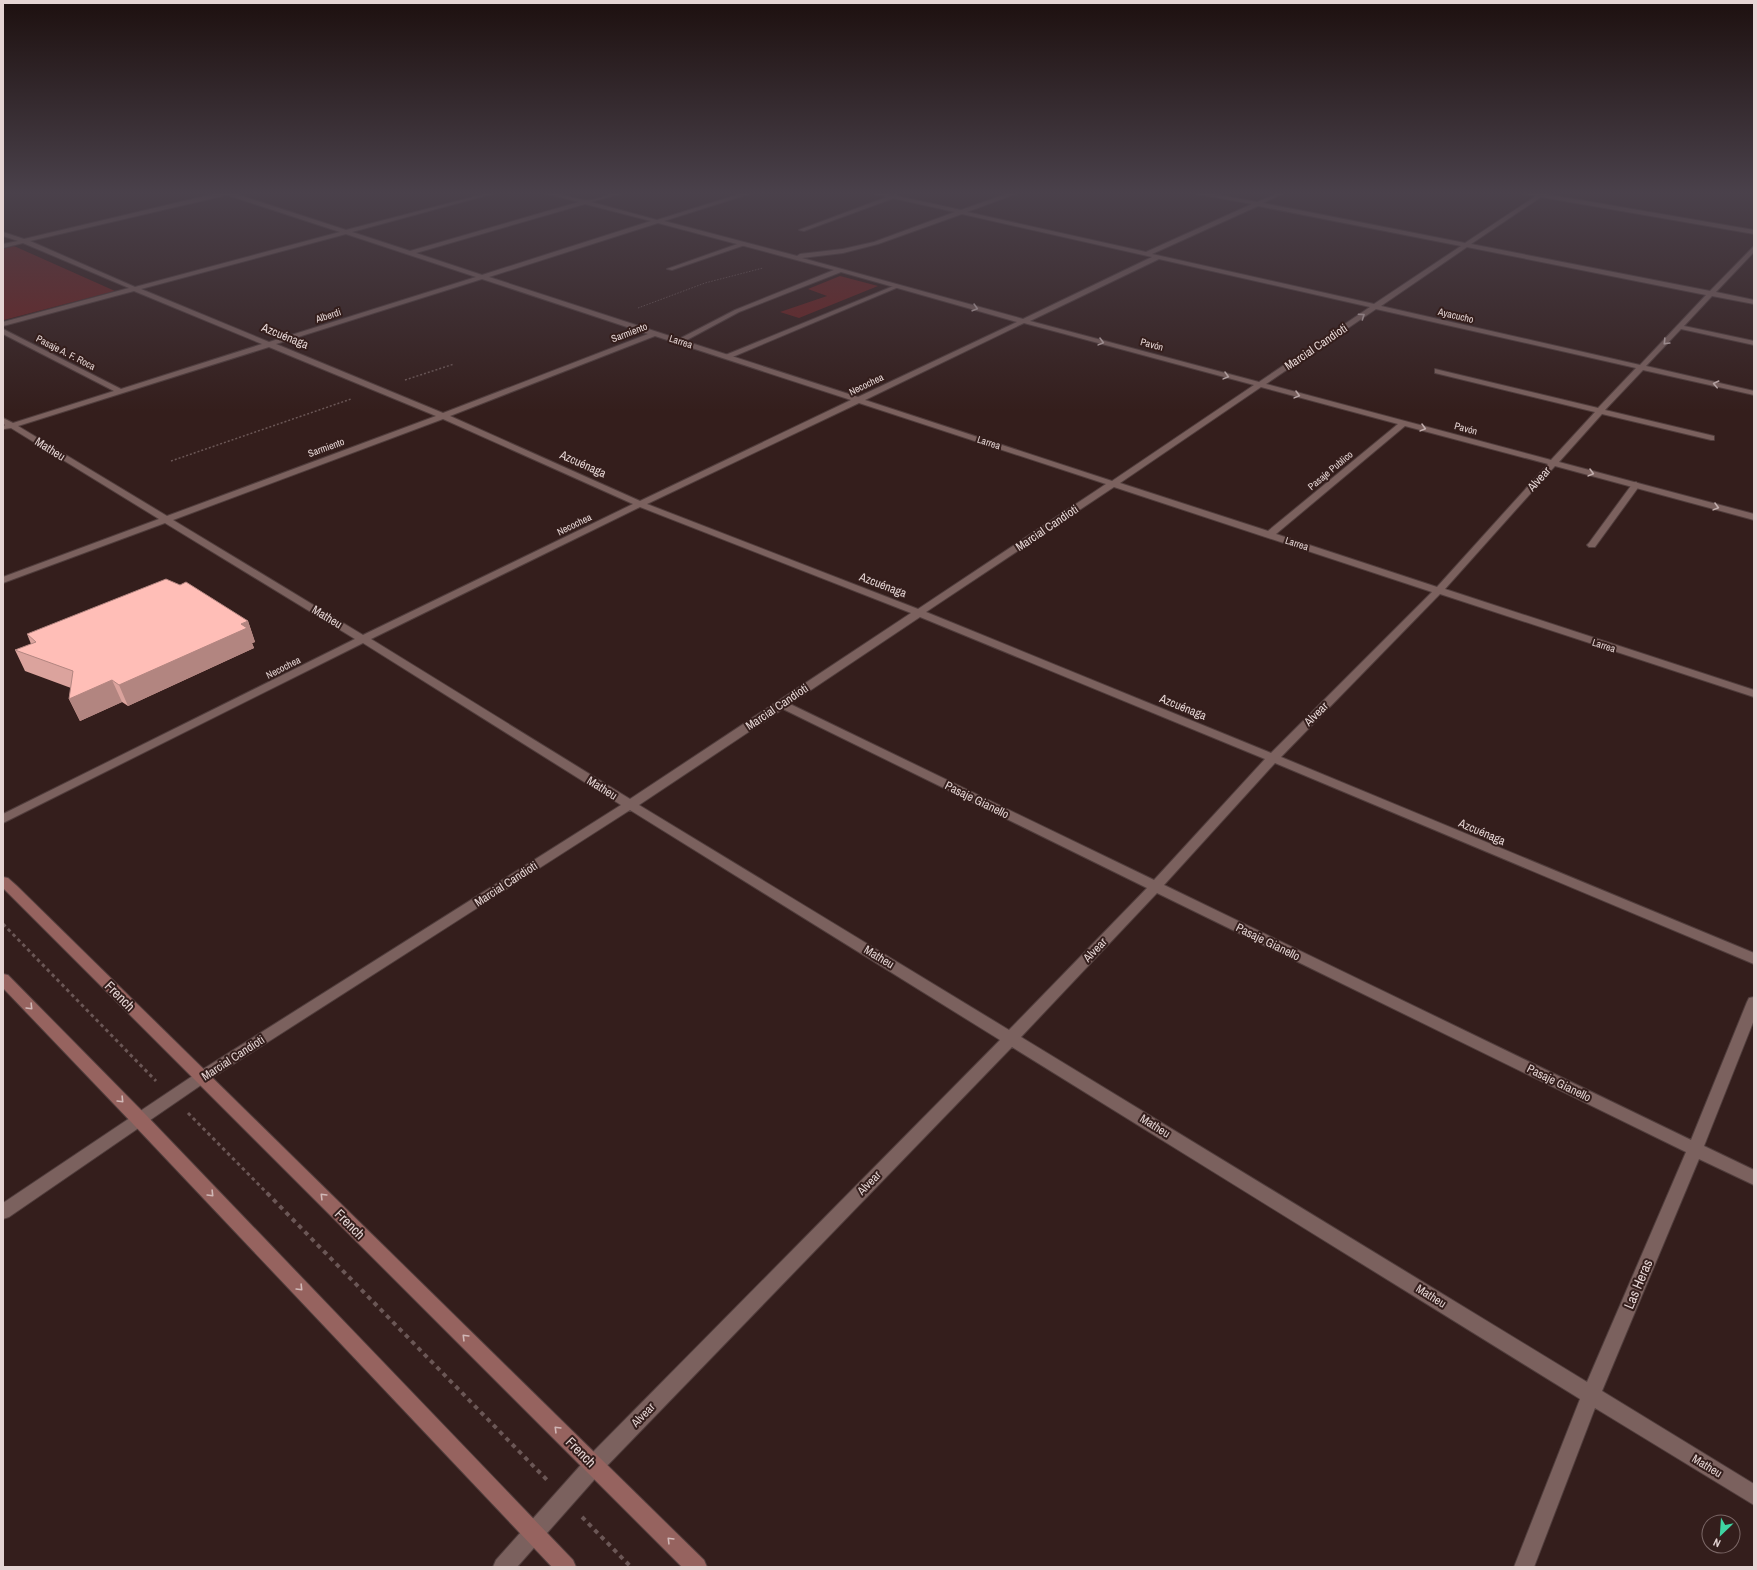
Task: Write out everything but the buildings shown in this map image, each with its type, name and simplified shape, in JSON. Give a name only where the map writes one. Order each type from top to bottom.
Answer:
[{"type":"main road","name":"French","points":[[3,881],[698,1567]]},
{"type":"main road","points":[[3,979],[140,1120],[566,1567]]},
{"type":"street","name":"Azcuénaga","points":[[80,265],[443,416],[640,504],[919,613],[1273,758],[1754,959]]},
{"type":"street","points":[[3,324],[219,265]]},
{"type":"street","name":"Larrea","points":[[448,265],[1754,694]]},
{"type":"street","name":"Alberdi","points":[[6,424],[120,391],[516,265]]},
{"type":"street","points":[[670,270],[683,265]]},
{"type":"street","name":"Pavón","points":[[824,265],[1023,321],[1754,517]]},
{"type":"street","name":"Necochea","points":[[3,819],[363,639],[640,504],[1141,265]]},
{"type":"street","name":"Ayacucho","points":[[1195,265],[1754,393]]},
{"type":"street","name":"Marcial Candioti","points":[[3,1212],[202,1077],[630,805],[1114,483],[1437,265]]},
{"type":"street","points":[[1568,265],[1754,302]]},
{"type":"street","name":"Alvear","points":[[503,1567],[535,1534],[564,1498],[594,1465],[1011,1038],[1155,887],[1273,758],[1439,590],[1600,411],[1738,265]]},
{"type":"street","points":[[680,341],[737,312],[841,270]]},
{"type":"street","points":[[727,356],[898,286]]},
{"type":"street","points":[[1680,327],[1754,343]]},
{"type":"street","name":"Pasaje A. F. Roca","points":[[3,331],[120,391]]},
{"type":"street","name":"Sarmiento","points":[[3,580],[443,416],[656,333]]},
{"type":"street","points":[[1438,371],[1711,438]]},
{"type":"street","name":"Pasaje Publico","points":[[1270,534],[1404,423]]},
{"type":"street","name":"Matheu","points":[[6,424],[363,639],[630,805],[1754,1495]]},
{"type":"street","points":[[1592,545],[1636,485]]},
{"type":"street","name":"Pasaje Gianello","points":[[782,704],[1754,1178]]},
{"type":"street","name":"Las Heras","points":[[1524,1567],[1591,1395],[1695,1149],[1754,1002]]},
{"type":"path","points":[[624,322],[638,308],[705,283],[758,270],[771,265]]},
{"type":"path","points":[[171,461],[454,364]]},
{"type":"path","points":[[3,924],[632,1567]]},
{"type":"shaded area","points":[[3,265],[57,265],[115,291],[4,320]]},
{"type":"shaded area","points":[[840,276],[878,286],[799,318],[780,312],[827,296],[808,289]]}]
